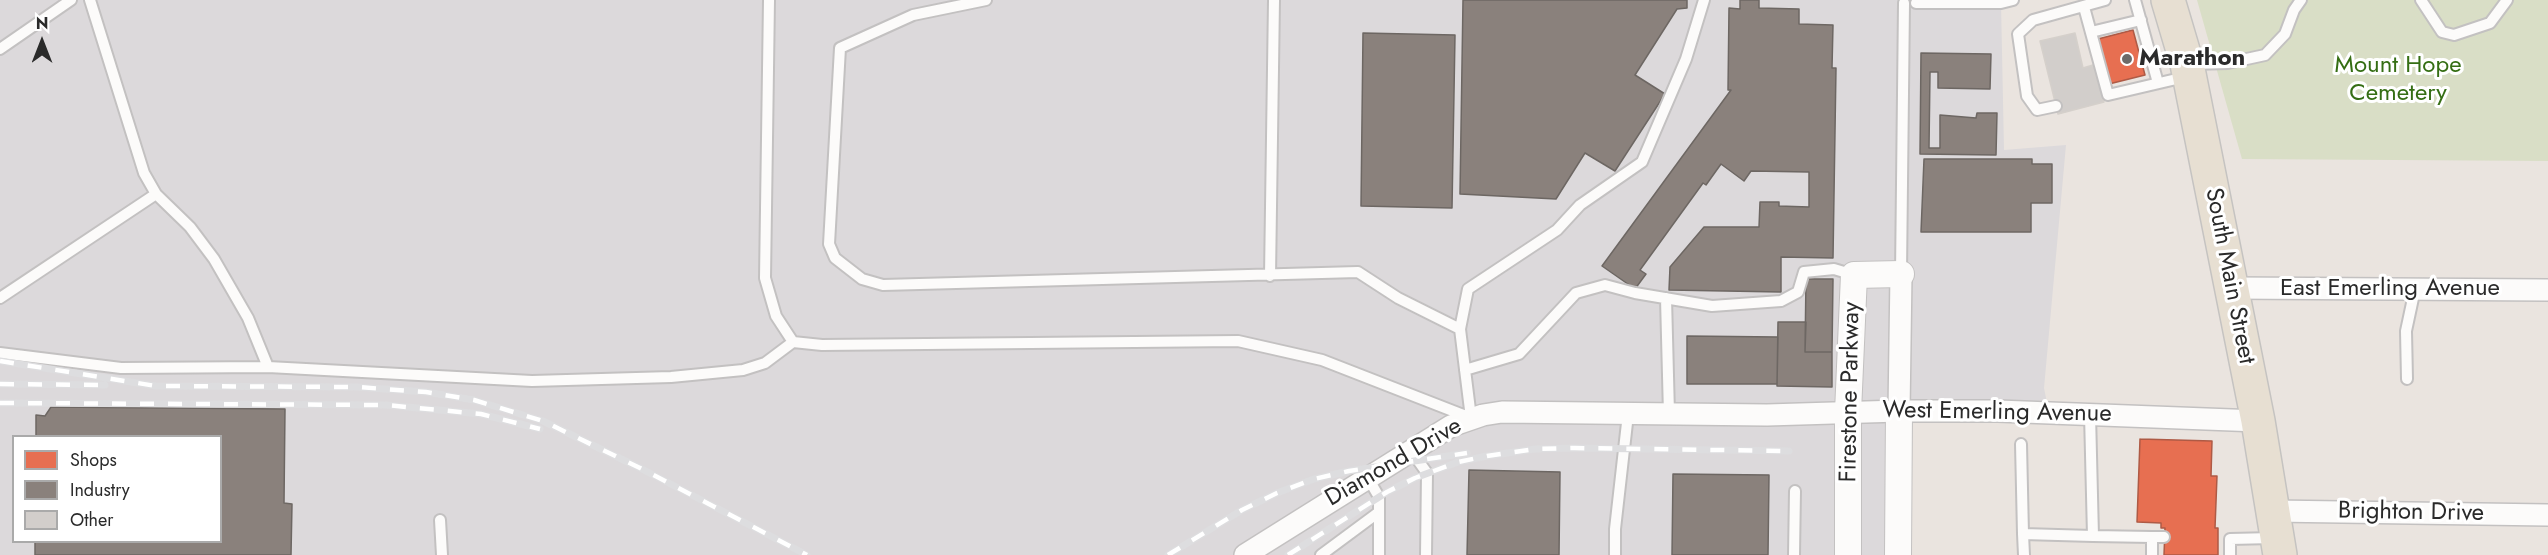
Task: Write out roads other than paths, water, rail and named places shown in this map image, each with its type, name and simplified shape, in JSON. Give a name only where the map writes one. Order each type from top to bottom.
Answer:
[{"type":"main road","name":"South Main Street","points":[[2168,0],[2188,70],[2258,421],[2277,535]]},
{"type":"street","name":"Firestone Parkway","points":[[1848,555],[1848,412],[1854,275],[1900,274],[1898,555]]},
{"type":"street","name":"East Emerling Avenue","points":[[2231,288],[2548,290]]},
{"type":"street","name":"West Emerling Avenue","points":[[1628,414],[1899,411],[2090,414],[2258,421]]},
{"type":"street","name":"Diamond Drive","points":[[1245,555],[1451,426],[1471,418],[1502,412],[1628,414]]},
{"type":"street","name":"Brighton Drive","points":[[2277,535],[2548,515]]},
{"type":"lane","points":[[0,49],[70,0]]},
{"type":"lane","points":[[90,0],[144,173],[156,194],[190,227],[214,259],[248,318],[268,367]]},
{"type":"lane","points":[[769,0],[765,278],[776,316],[793,342]]},
{"type":"lane","points":[[986,0],[914,15],[840,48],[829,244],[835,258],[862,279],[883,285],[1358,272],[1398,298],[1460,329]]},
{"type":"lane","points":[[1270,276],[1274,0]]},
{"type":"lane","points":[[0,353],[121,368],[268,367],[532,381],[671,377],[743,370],[765,363],[793,342],[822,345],[1238,341],[1322,360],[1471,418],[1460,329],[1468,290],[1557,230],[1580,205],[1642,162],[1686,59],[1704,0]]},
{"type":"lane","points":[[1916,3],[2001,3],[2013,0]]},
{"type":"lane","points":[[2056,106],[2037,110],[2027,96],[2018,34],[2034,20],[2105,0]]},
{"type":"lane","points":[[2135,0],[2141,20],[2143,47],[2158,83]]},
{"type":"lane","points":[[2084,7],[2101,58],[2105,96],[2158,83],[2188,70],[2265,55],[2285,34],[2294,10],[2301,0]]},
{"type":"lane","points":[[2421,0],[2442,33],[2454,35],[2490,22],[2507,0]]},
{"type":"lane","name":"Firestone Parkway","points":[[1900,274],[1904,3]]},
{"type":"lane","points":[[2091,32],[2141,20]]},
{"type":"lane","points":[[0,298],[156,194]]},
{"type":"lane","points":[[1465,370],[1519,354],[1576,293],[1605,285],[1712,306],[1781,301],[1798,292],[1804,272],[1834,269],[1854,275]]},
{"type":"lane","points":[[2407,379],[2406,331],[2415,289]]},
{"type":"lane","points":[[1666,298],[1670,414]]},
{"type":"lane","points":[[1615,555],[1615,529],[1628,414]]},
{"type":"lane","points":[[2090,414],[2093,536]]},
{"type":"lane","points":[[2021,444],[2024,555]]},
{"type":"lane","points":[[1412,452],[1427,473],[1426,555]]},
{"type":"lane","points":[[1368,478],[1379,497],[1378,555]]},
{"type":"lane","points":[[1794,555],[1795,491]]},
{"type":"lane","points":[[1321,555],[1379,512]]},
{"type":"lane","points":[[440,520],[442,555]]},
{"type":"lane","points":[[2024,534],[2164,537]]},
{"type":"lane","points":[[2229,555],[2224,539],[2277,535]]},
{"type":"lane","points":[[2152,537],[2152,555]]},
{"type":"railway","points":[[0,361],[156,386],[357,387],[426,392],[474,400],[543,421],[640,468],[807,555]]},
{"type":"railway","points":[[0,384],[105,385]]},
{"type":"railway","points":[[0,403],[386,405],[481,414],[540,429]]},
{"type":"railway","points":[[1288,555],[1387,492],[1415,478],[1458,462],[1535,449],[1789,451]]},
{"type":"railway","points":[[1168,555],[1242,510],[1314,479],[1349,471],[1467,453]]},
{"type":"place","name":"Marathon","points":[[2127,59]]},
{"type":"park label","name":"Mount Hope Cemetery","points":[[2398,80]]}]
